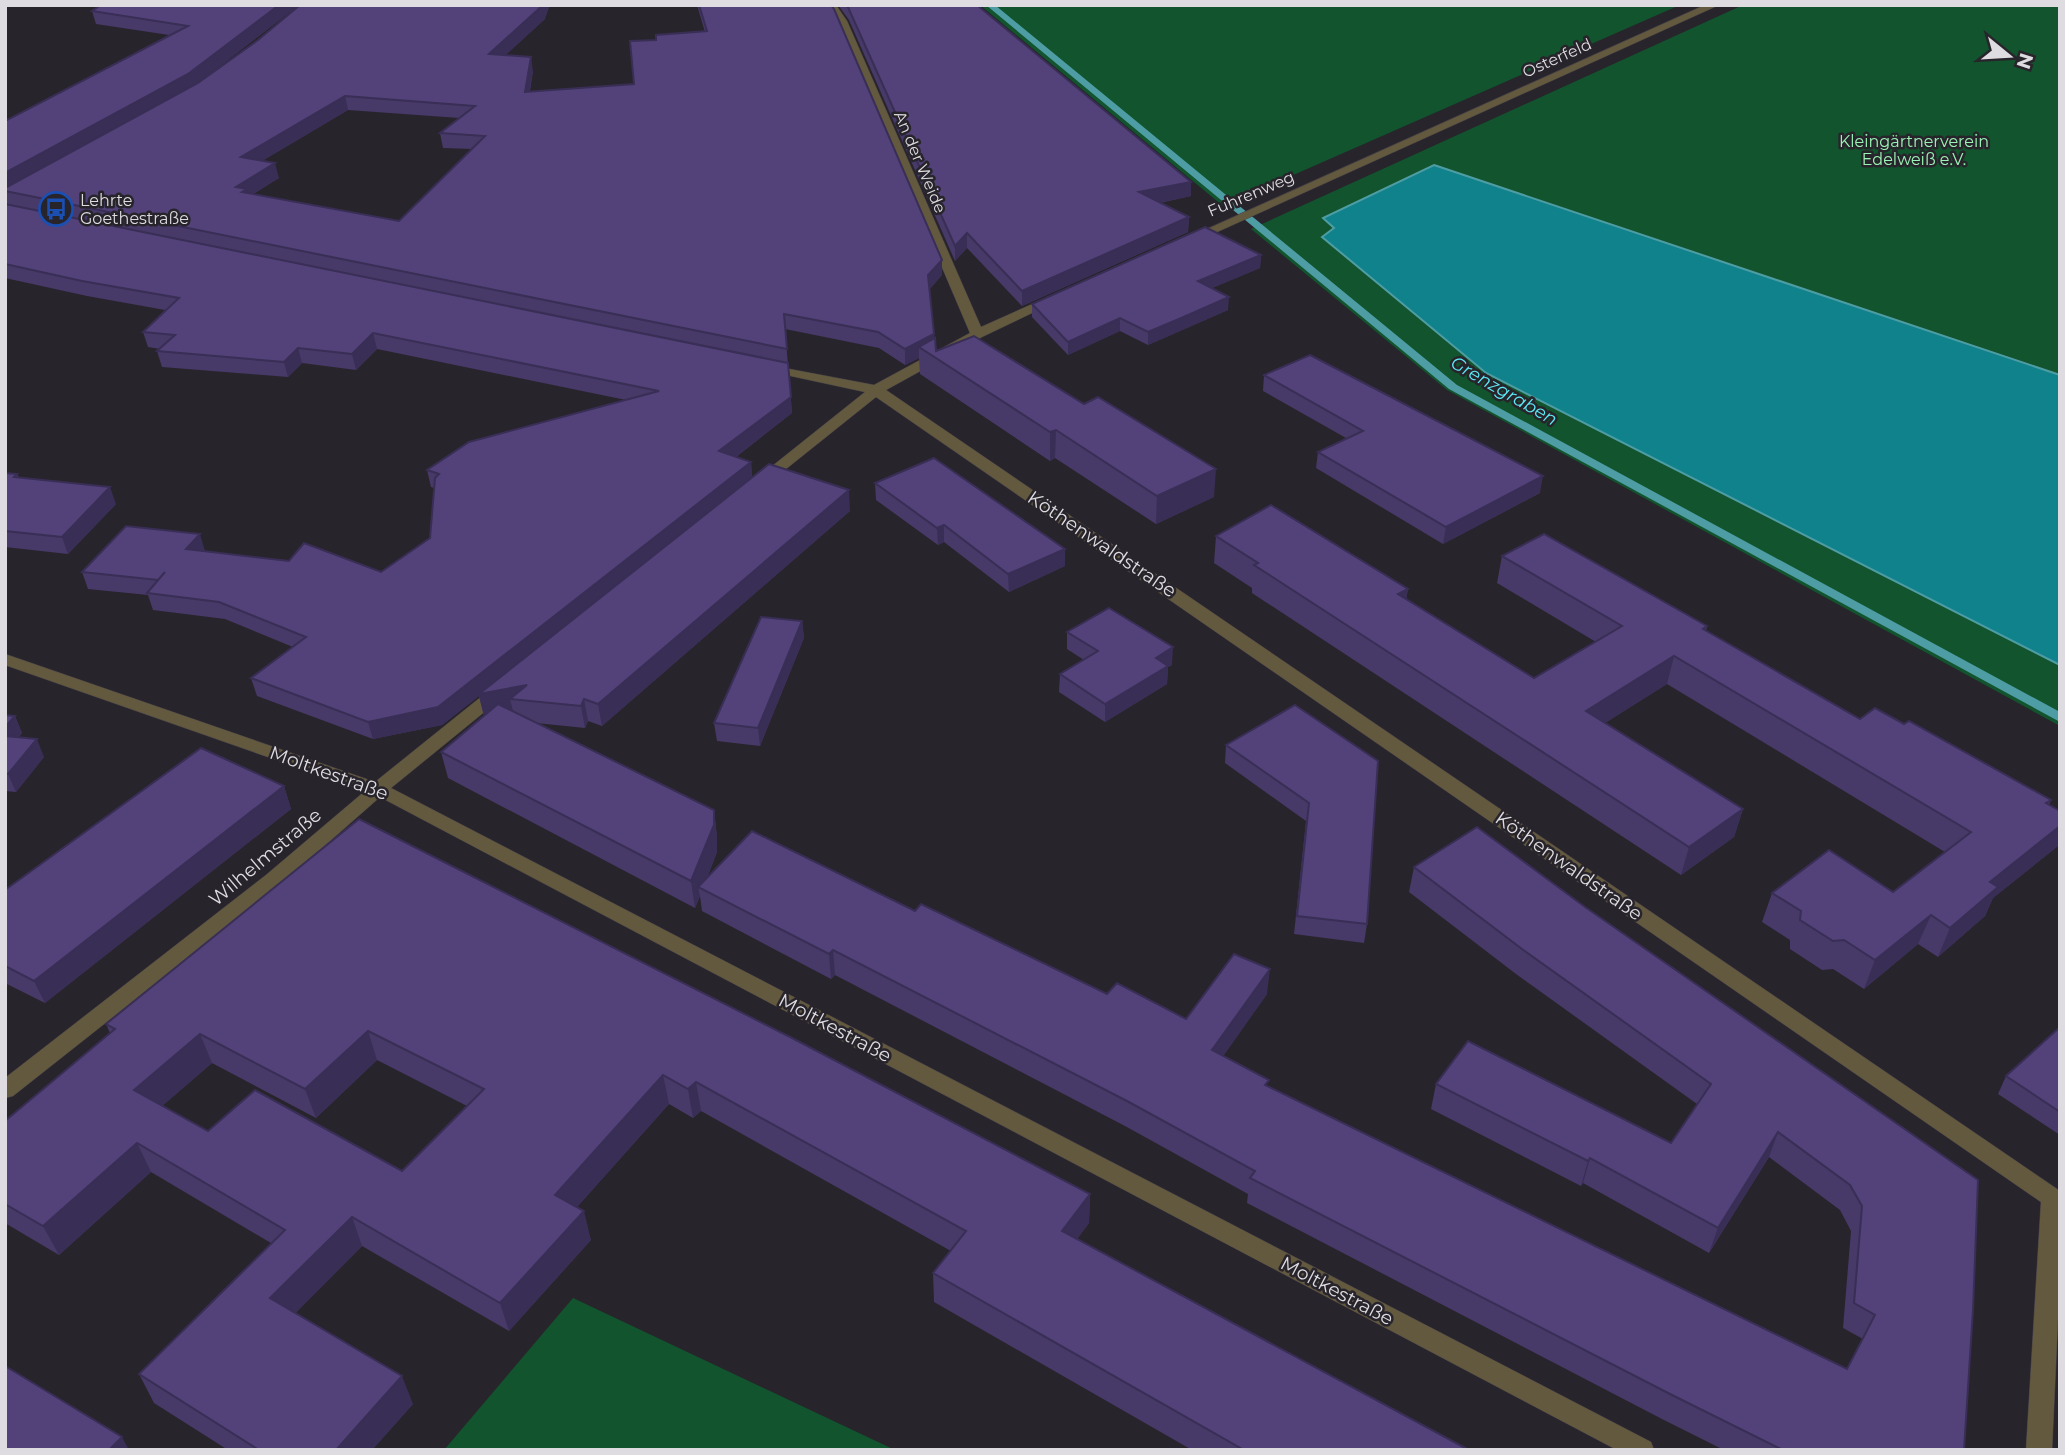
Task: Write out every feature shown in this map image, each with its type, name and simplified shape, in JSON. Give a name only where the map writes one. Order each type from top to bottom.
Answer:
[{"type":"street","name":"An der Weide","points":[[831,5],[842,22],[978,334]]},
{"type":"street","name":"Osterfeld","points":[[1412,140],[1714,5]]},
{"type":"street","name":"Fuhrenweg","points":[[1174,246],[1412,140]]},
{"type":"street","points":[[746,494],[876,390],[978,334],[1067,294]]},
{"type":"street","name":"Köthenwaldstraße","points":[[755,365],[876,390],[2056,1201]]},
{"type":"street","name":"Moltkestraße","points":[[5,659],[378,789],[1642,1450]]},
{"type":"street","name":"Wilhelmstraße","points":[[5,1090],[273,880],[378,789],[508,685]]},
{"type":"street","points":[[2039,1450],[2056,1201]]},
{"type":"green space","points":[[980,5],[1680,5],[1223,206]]},
{"type":"green space","name":"Kleingärtnerverein Edelweiß e.V.","points":[[1743,5],[2060,5],[2060,726],[1447,390],[1251,229]]},
{"type":"green space","points":[[573,1298],[895,1450],[444,1450]]},
{"type":"water","points":[[1434,165],[2060,375],[2060,665],[1486,373],[1322,237],[1334,228],[1323,218]]},
{"type":"building","points":[[101,5],[279,5],[188,74],[5,173],[5,121],[188,26],[92,11]]},
{"type":"building","points":[[300,5],[543,5],[489,54],[531,57],[525,92],[634,84],[630,41],[656,40],[656,35],[707,31],[699,5],[831,5],[942,260],[928,275],[934,334],[905,349],[878,332],[784,314],[787,349],[5,191],[5,188],[198,83],[258,40]],"holes":[[[345,96],[475,106],[440,133],[485,136],[399,221],[242,192],[247,189],[236,187],[275,163],[241,157]]]},
{"type":"building","points":[[847,5],[977,5],[1191,182],[1139,192],[1189,217],[1022,291],[967,233],[955,246]]},
{"type":"building","points":[[5,204],[788,363],[791,397],[719,451],[751,462],[438,707],[368,722],[251,678],[306,637],[219,602],[147,593],[165,572],[158,580],[82,572],[126,526],[200,534],[186,549],[289,561],[304,543],[381,572],[430,538],[435,478],[439,474],[427,470],[469,442],[659,391],[373,333],[352,354],[298,348],[284,362],[157,351],[175,335],[143,332],[179,298],[5,264]]},
{"type":"building","points":[[1205,227],[1261,255],[1198,281],[1229,297],[1148,332],[1120,318],[1068,342],[1032,304]]},
{"type":"building","points":[[974,336],[1084,404],[1098,397],[1216,469],[1157,496],[1056,430],[1050,432],[919,347],[935,338],[936,351]]},
{"type":"building","points":[[1310,355],[1543,476],[1446,527],[1318,452],[1363,431],[1264,375]]},
{"type":"building","points":[[934,458],[1065,549],[1008,574],[944,525],[937,528],[875,483]]},
{"type":"building","points":[[769,464],[849,490],[598,704],[584,699],[581,706],[510,699],[527,685],[479,694]]},
{"type":"building","points":[[5,473],[17,474],[14,477],[110,487],[62,537],[5,531]]},
{"type":"building","points":[[1271,505],[1408,589],[1398,594],[1534,678],[1622,626],[1502,556],[1544,534],[1707,626],[1703,629],[1860,719],[1875,708],[1904,724],[1909,721],[2051,800],[2046,803],[2060,811],[2060,826],[1990,882],[1998,887],[1950,928],[1931,915],[1875,960],[1844,940],[1833,941],[1800,920],[1801,911],[1772,893],[1829,850],[1893,892],[1971,832],[1674,656],[1586,711],[1743,809],[1689,847],[1254,565],[1258,563],[1216,536]]},
{"type":"building","points":[[1109,608],[1173,647],[1156,658],[1168,666],[1105,704],[1060,674],[1098,651],[1067,632]]},
{"type":"building","points":[[761,617],[802,621],[758,728],[714,723]]},
{"type":"building","points":[[498,704],[714,810],[714,825],[691,881],[441,752]]},
{"type":"building","points":[[1295,705],[1378,761],[1367,924],[1297,916],[1309,803],[1226,745]]},
{"type":"building","points":[[5,715],[15,716],[5,727]]},
{"type":"building","points":[[5,736],[37,739],[8,774],[5,774]]},
{"type":"building","points":[[201,748],[284,786],[34,981],[5,966],[5,890]]},
{"type":"building","points":[[359,819],[792,1038],[1090,1194],[1062,1231],[1469,1450],[1244,1450],[933,1273],[966,1231],[696,1082],[688,1089],[663,1075],[555,1195],[584,1211],[500,1303],[352,1217],[270,1298],[402,1376],[336,1450],[259,1450],[139,1374],[285,1230],[137,1143],[43,1226],[5,1204],[5,1121],[115,1029],[106,1024]],"holes":[[[368,1031],[484,1089],[402,1171],[255,1090],[208,1131],[134,1090],[200,1034],[305,1089]]]},
{"type":"building","points":[[1477,827],[1585,907],[1978,1180],[1964,1450],[1783,1450],[1250,1178],[1255,1171],[1127,1101],[833,950],[829,954],[698,887],[752,831],[915,911],[921,904],[1107,994],[1117,983],[1186,1019],[1234,954],[1270,969],[1212,1050],[1269,1080],[1265,1085],[1847,1369],[1875,1315],[1854,1303],[1862,1206],[1850,1185],[1778,1132],[1718,1228],[1590,1158],[1588,1161],[1436,1084],[1468,1041],[1671,1143],[1711,1084],[1522,949],[1414,867]]},
{"type":"building","points":[[2060,1027],[2060,1112],[2006,1076]]},
{"type":"building","points":[[5,1366],[122,1437],[109,1450],[5,1450]]},
{"type":"waterway","name":"Grenzgraben","points":[[990,5],[1453,387],[2060,718]]},
{"type":"place","name":"Lehrte Goethestraße","points":[[56,209]]}]
